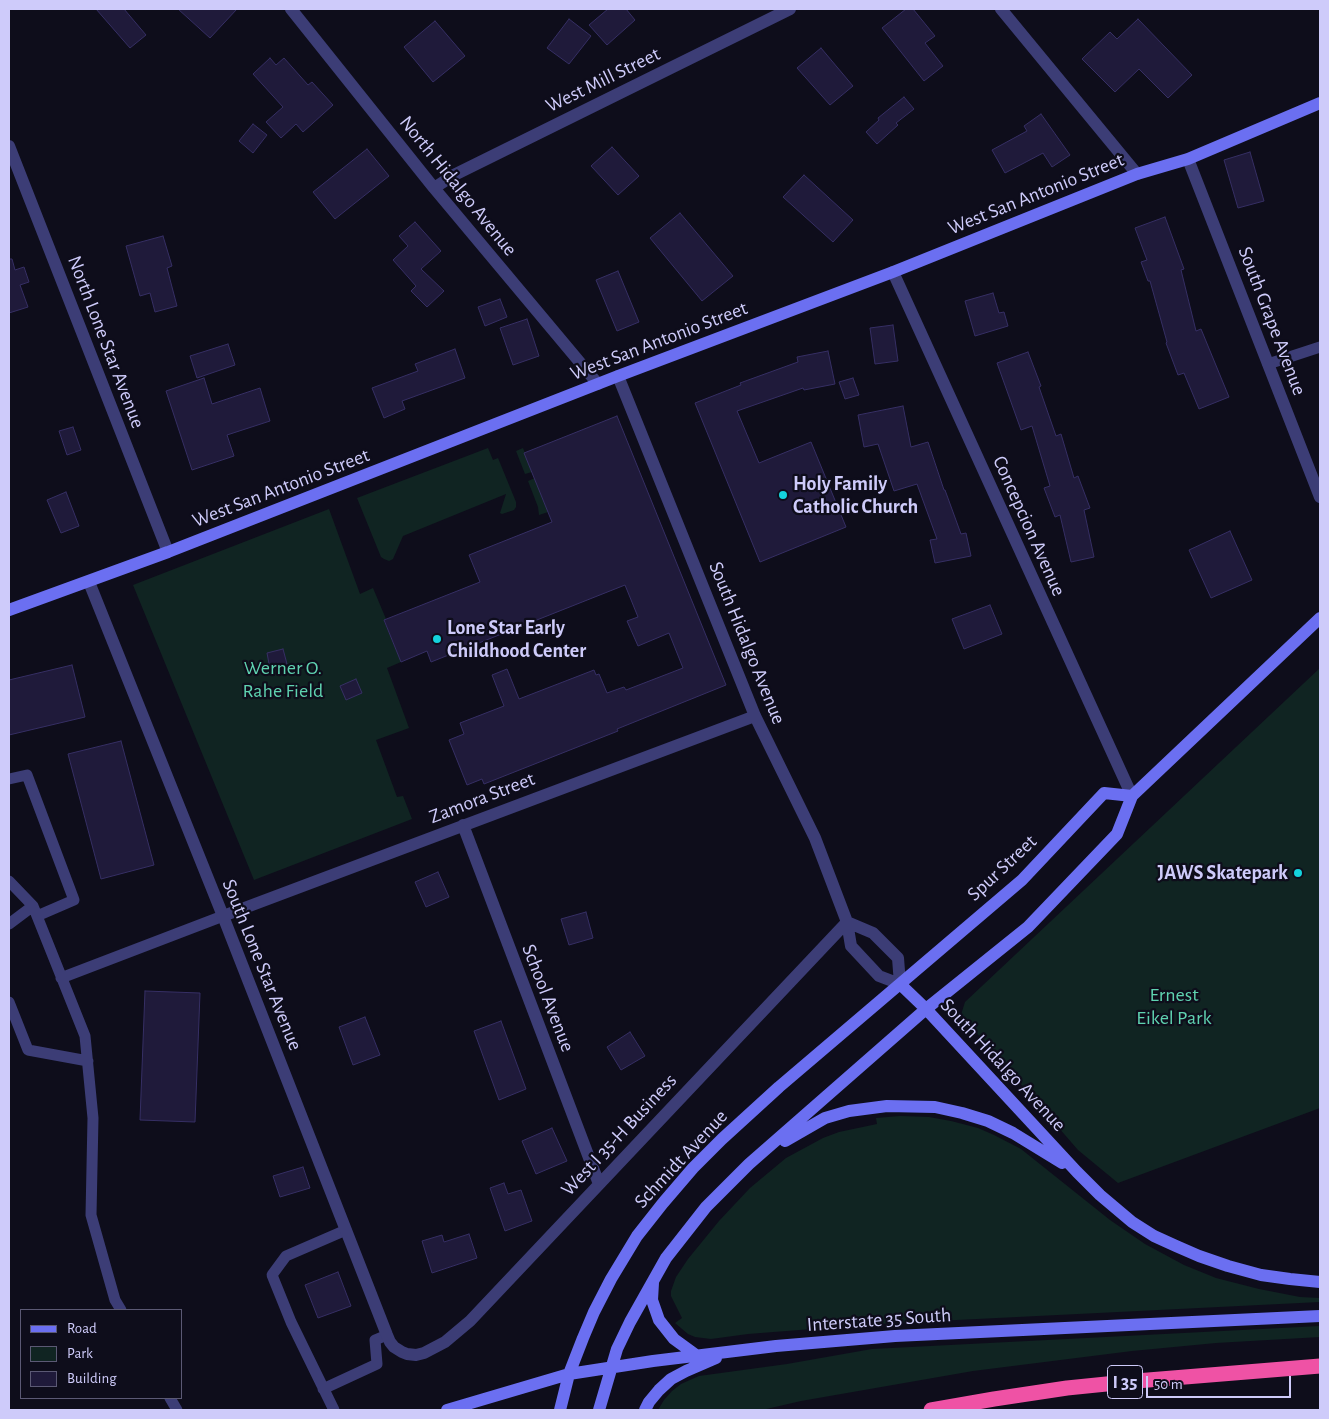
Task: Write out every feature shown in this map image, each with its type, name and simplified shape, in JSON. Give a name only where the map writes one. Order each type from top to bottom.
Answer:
[{"type":"highway","name":"I 35","points":[[931,1410],[994,1399],[1126,1382],[1320,1366]]},
{"type":"main road","name":"West San Antonio Street","points":[[9,610],[168,552],[618,376],[893,272],[1137,174],[1188,159],[1320,104]]},
{"type":"main road","points":[[599,1410],[617,1349],[630,1322],[672,1250],[706,1207],[749,1164],[926,1009],[1028,927],[1117,834],[1132,796],[1320,618]]},
{"type":"main road","name":"Spur Street","points":[[900,984],[1022,880],[1104,793],[1132,796]]},
{"type":"main road","name":"South Hidalgo Avenue","points":[[900,984],[926,1009],[1077,1172]]},
{"type":"main road","name":"Schmidt Avenue","points":[[560,1410],[569,1374],[594,1312],[611,1279],[638,1236],[663,1203],[692,1168],[722,1138],[900,984]]},
{"type":"main road","points":[[749,1164],[825,1118],[866,1108],[910,1105],[935,1107],[962,1113],[1014,1133],[1077,1172],[1132,1222],[1154,1236],[1213,1261],[1261,1274],[1320,1282]]},
{"type":"main road","points":[[654,1278],[652,1300],[659,1320],[674,1339],[696,1355]]},
{"type":"main road","name":"Interstate 35 South","points":[[447,1410],[569,1374],[696,1355],[728,1353],[776,1346],[895,1336],[1320,1316]]},
{"type":"main road","points":[[645,1410],[659,1390],[671,1379],[728,1353]]},
{"type":"street","name":"North Hidalgo Avenue","points":[[291,9],[434,188],[598,384]]},
{"type":"street","name":"West Mill Street","points":[[434,188],[454,175],[790,9]]},
{"type":"street","points":[[1001,9],[1137,174]]},
{"type":"street","name":"North Lone Star Avenue","points":[[9,146],[168,552]]},
{"type":"street","name":"South Grape Avenue","points":[[1188,159],[1320,497]]},
{"type":"street","name":"Concepcion Avenue","points":[[893,272],[1132,796]]},
{"type":"street","name":"South Hidalgo Avenue","points":[[618,376],[755,716],[815,838],[847,922],[851,946],[879,976],[900,984]]},
{"type":"street","name":"South Lone Star Avenue","points":[[89,582],[223,916],[387,1335],[394,1347],[408,1354]]},
{"type":"street","name":"Zamora Street","points":[[223,916],[755,716]]},
{"type":"street","name":"School Avenue","points":[[463,825],[598,1184]]},
{"type":"street","points":[[847,922],[873,932],[898,958],[900,984]]},
{"type":"street","name":"West I 35-H Business","points":[[408,1354],[424,1353],[457,1333],[847,922]]},
{"type":"lane","points":[[1268,364],[1320,347]]},
{"type":"lane","points":[[9,780],[27,775],[74,900],[35,911],[9,924]]},
{"type":"lane","points":[[9,881],[35,911],[85,1036],[93,1118],[91,1215],[115,1300],[120,1309]]},
{"type":"lane","points":[[61,978],[223,916]]},
{"type":"lane","points":[[9,1002],[28,1050],[88,1061]]},
{"type":"lane","points":[[334,1410],[291,1322],[272,1275],[286,1256],[346,1230]]},
{"type":"lane","points":[[323,1388],[377,1364],[375,1340],[387,1335]]},
{"type":"lane","points":[[171,1399],[177,1410]]},
{"type":"green space","points":[[488,448],[493,460],[498,458],[516,502],[514,510],[500,513],[506,494],[403,536],[393,559],[389,561],[381,557],[357,498]]},
{"type":"green space","points":[[523,448],[532,472],[525,474],[516,451]]},
{"type":"green space","points":[[535,478],[548,512],[539,515],[538,507],[528,481]]},
{"type":"green space","name":"Werner O. Rahe Field","points":[[329,509],[360,594],[373,588],[401,662],[387,668],[409,728],[376,740],[397,797],[403,796],[412,819],[254,880],[133,585]]},
{"type":"green space","name":"Ernest Eikel Park","points":[[1320,668],[1320,1108],[1118,1183],[1078,1150],[961,1015],[965,1002]]},
{"type":"green space","points":[[900,1116],[929,1117],[978,1128],[1021,1149],[1110,1220],[1145,1244],[1184,1265],[1216,1278],[1300,1297],[1320,1298],[1320,1302],[876,1324],[748,1334],[711,1339],[688,1334],[675,1323],[682,1318],[671,1296],[676,1277],[719,1221],[750,1188],[786,1158],[823,1138],[839,1132],[877,1124],[876,1118]]},
{"type":"green space","points":[[1320,1326],[1320,1337],[1216,1343],[1132,1351],[973,1371],[801,1401],[762,1410],[658,1410],[672,1391],[681,1384],[699,1376],[787,1364],[872,1349]]},
{"type":"building","points":[[96,9],[124,9],[146,35],[130,48]]},
{"type":"building","points":[[178,9],[237,9],[210,38]]},
{"type":"building","points":[[608,9],[626,9],[635,20],[607,45],[589,25]]},
{"type":"building","points":[[906,9],[913,9],[935,36],[925,43],[943,66],[924,81],[882,28]]},
{"type":"building","points":[[569,19],[591,36],[569,64],[547,48]]},
{"type":"building","points":[[1138,19],[1192,75],[1168,98],[1139,69],[1115,92],[1082,59],[1110,32],[1117,39]]},
{"type":"building","points":[[435,21],[465,56],[433,82],[404,47]]},
{"type":"building","points":[[821,48],[853,86],[830,105],[797,68]]},
{"type":"building","points":[[270,58],[276,65],[284,58],[308,85],[312,82],[333,105],[303,132],[296,124],[281,138],[266,122],[283,107],[253,74]]},
{"type":"building","points":[[904,97],[914,109],[896,123],[898,125],[877,144],[866,132],[879,120],[878,118]]},
{"type":"building","points":[[1041,114],[1070,155],[1052,167],[1043,153],[1005,173],[992,150],[1027,131],[1024,126]]},
{"type":"building","points":[[253,124],[267,135],[253,153],[239,141]]},
{"type":"building","points":[[612,147],[639,176],[618,195],[591,166]]},
{"type":"building","points":[[367,149],[389,176],[335,219],[313,192]]},
{"type":"building","points":[[1250,152],[1264,201],[1238,208],[1224,160]]},
{"type":"building","points":[[804,175],[853,220],[833,242],[783,197]]},
{"type":"building","points":[[680,213],[733,276],[702,301],[650,238]]},
{"type":"building","points":[[1165,217],[1184,269],[1181,270],[1196,331],[1201,329],[1229,397],[1199,409],[1184,373],[1178,375],[1166,343],[1150,281],[1148,281],[1141,262],[1147,260],[1135,228]]},
{"type":"building","points":[[415,222],[441,251],[421,269],[444,291],[427,307],[411,291],[416,286],[393,260],[408,246],[399,236]]},
{"type":"building","points":[[163,236],[172,266],[167,268],[177,306],[155,312],[150,293],[140,296],[126,246]]},
{"type":"building","points":[[9,259],[12,259],[15,270],[24,267],[29,282],[20,285],[28,307],[9,313]]},
{"type":"building","points":[[618,271],[639,322],[617,331],[596,280]]},
{"type":"building","points":[[993,293],[999,313],[1004,312],[1008,326],[975,336],[965,301]]},
{"type":"building","points":[[500,299],[507,317],[485,326],[478,307]]},
{"type":"building","points":[[527,319],[539,356],[513,365],[500,328]]},
{"type":"building","points":[[893,325],[898,361],[875,364],[870,328]]},
{"type":"building","points":[[228,344],[235,365],[197,378],[190,356]]},
{"type":"building","points":[[455,349],[465,378],[402,401],[405,409],[384,418],[372,388],[418,371],[415,364]]},
{"type":"building","name":"Holy Family Catholic Church","points":[[828,351],[835,384],[804,390],[803,388],[737,411],[759,463],[811,442],[846,527],[760,562],[695,403],[741,385],[740,383],[798,362],[797,357]]},
{"type":"building","points":[[1028,352],[1041,386],[1039,387],[1056,436],[1061,434],[1074,478],[1078,476],[1090,508],[1084,510],[1094,557],[1071,562],[1060,515],[1055,517],[1044,488],[1050,486],[1032,426],[1021,430],[997,363]]},
{"type":"building","points":[[204,378],[212,404],[260,388],[270,421],[227,435],[234,456],[192,470],[166,391]]},
{"type":"building","points":[[853,378],[859,395],[845,399],[839,382]]},
{"type":"building","points":[[903,406],[911,447],[928,442],[961,534],[966,533],[971,556],[935,563],[930,540],[937,539],[917,484],[894,491],[878,444],[864,447],[858,415]]},
{"type":"building","points":[[617,416],[726,685],[617,729],[618,731],[484,784],[482,779],[467,785],[449,740],[464,734],[460,723],[504,706],[492,675],[507,669],[519,699],[594,670],[596,675],[599,674],[607,693],[624,687],[626,690],[683,668],[669,633],[638,646],[627,621],[638,617],[625,585],[431,662],[427,651],[401,662],[384,620],[480,582],[469,555],[552,522],[524,453]]},
{"type":"building","points":[[73,427],[81,450],[67,455],[59,431]]},
{"type":"building","points":[[66,492],[79,526],[61,533],[47,500]]},
{"type":"building","points":[[1230,531],[1252,580],[1211,598],[1189,550]]},
{"type":"building","points":[[990,605],[1002,634],[964,649],[952,619]]},
{"type":"building","points":[[283,649],[287,664],[270,669],[267,653]]},
{"type":"building","points":[[72,665],[85,717],[9,735],[9,680]]},
{"type":"building","points":[[356,679],[362,693],[346,700],[340,686]]},
{"type":"building","points":[[121,741],[154,865],[101,879],[68,754]]},
{"type":"building","points":[[438,872],[449,897],[426,907],[415,882]]},
{"type":"building","points":[[586,912],[593,938],[569,945],[561,919]]},
{"type":"building","points":[[145,991],[200,993],[195,1122],[140,1120]]},
{"type":"building","points":[[365,1017],[380,1055],[353,1065],[339,1027]]},
{"type":"building","points":[[501,1021],[526,1089],[499,1100],[474,1031]]},
{"type":"building","points":[[630,1032],[645,1056],[621,1070],[607,1047]]},
{"type":"building","points":[[552,1128],[567,1161],[536,1174],[522,1141]]},
{"type":"building","points":[[303,1167],[310,1188],[280,1197],[273,1176]]},
{"type":"building","points":[[504,1183],[508,1194],[521,1190],[532,1221],[505,1231],[490,1188]]},
{"type":"building","points":[[469,1234],[477,1258],[432,1273],[422,1241],[442,1235],[444,1242]]},
{"type":"building","points":[[338,1272],[351,1306],[318,1318],[305,1285]]},
{"type":"place","name":"Holy Family Catholic Church","points":[[783,495]]},
{"type":"place","name":"Lone Star Early Childhood Center","points":[[437,639]]},
{"type":"place","name":"JAWS Skatepark","points":[[1298,873]]}]
